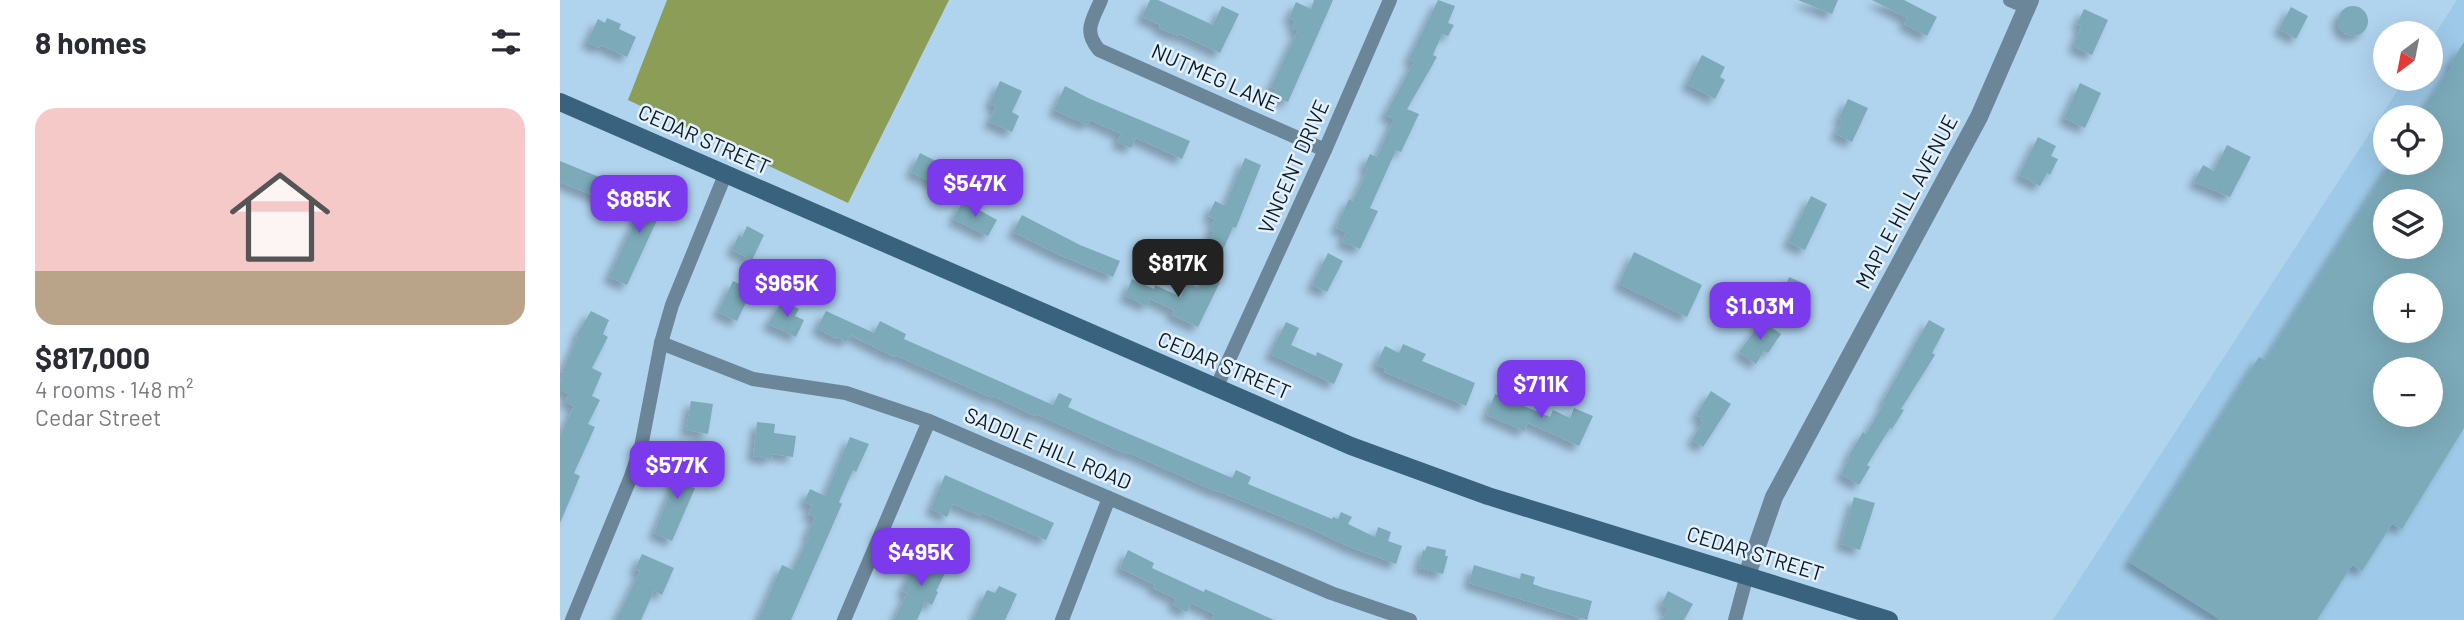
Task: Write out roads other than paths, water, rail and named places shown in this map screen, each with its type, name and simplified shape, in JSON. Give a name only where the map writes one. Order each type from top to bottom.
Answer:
[{"type":"main road","name":"CEDAR STREET","points":[[560,102],[1351,446],[1488,496],[1889,620]]},
{"type":"street","name":"NUTMEG LANE","points":[[1101,0],[1089,27],[1091,41],[1099,50],[1325,149]]},
{"type":"street","name":"VINCENT DRIVE","points":[[1216,388],[1390,0]]},
{"type":"street","name":"MAPLE HILL AVENUE","points":[[1747,575],[1774,497],[1979,117],[2022,2]]},
{"type":"street","points":[[572,620],[630,480],[641,447],[661,343],[673,305],[725,175]]},
{"type":"street","name":"SADDLE HILL ROAD","points":[[661,343],[753,379],[846,393],[929,421],[1331,593],[1410,620]]},
{"type":"street","points":[[844,620],[929,421]]},
{"type":"street","points":[[1062,620],[1109,498]]},
{"type":"street","points":[[1735,620],[1747,575]]}]
